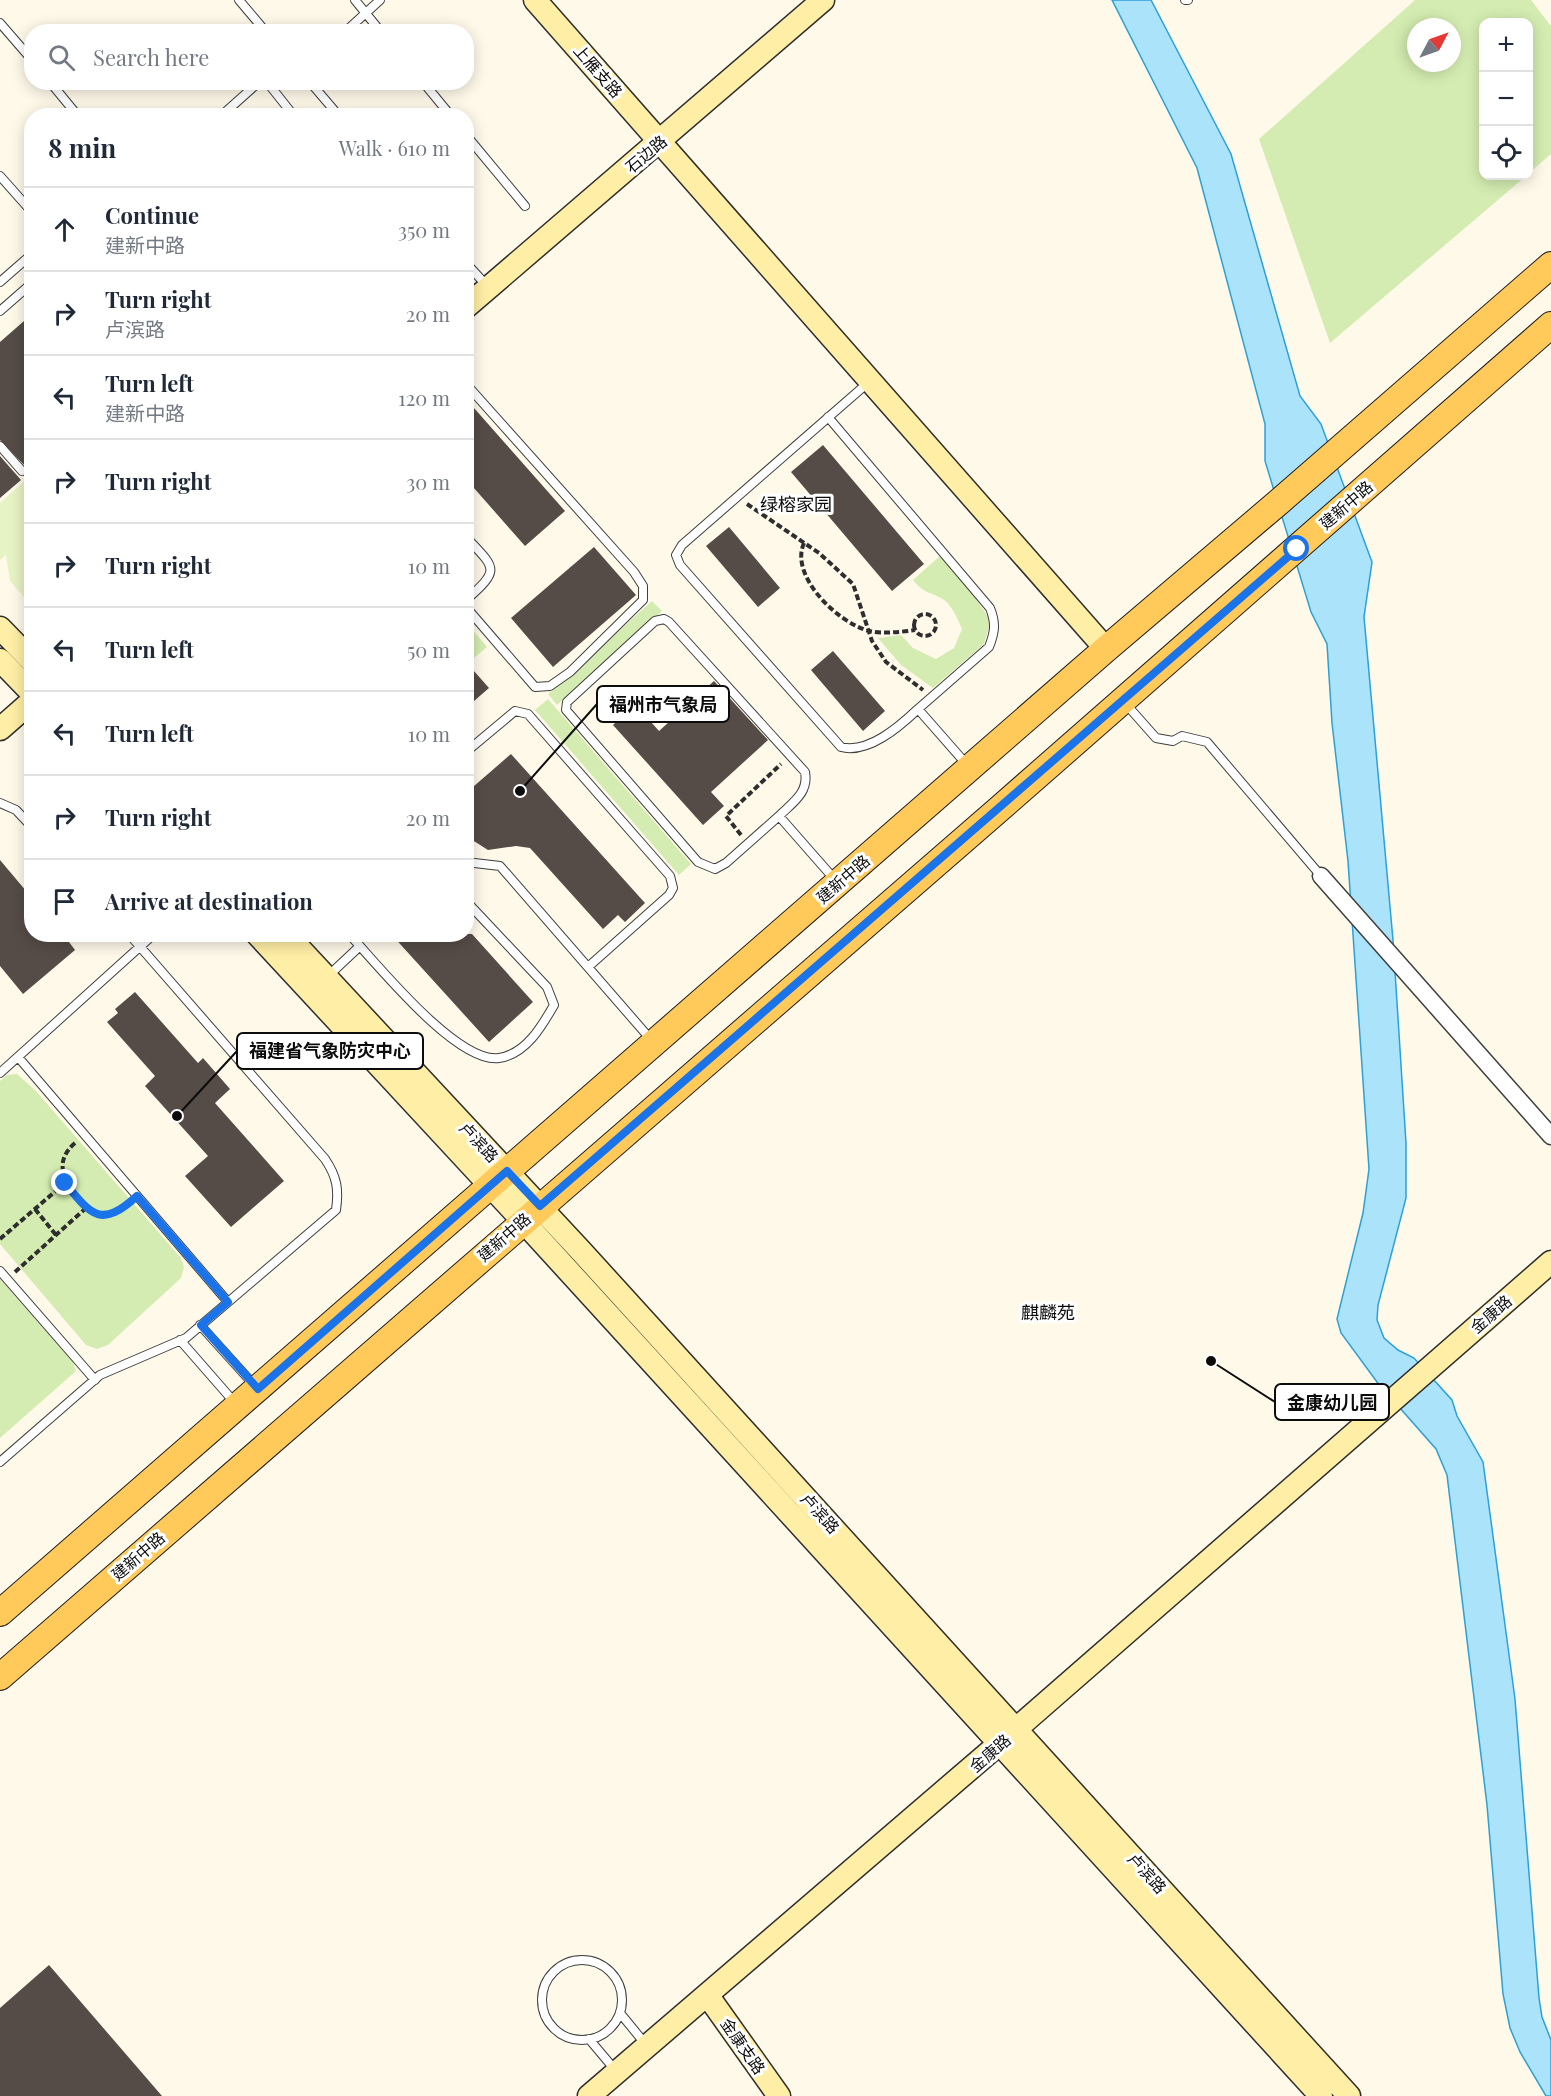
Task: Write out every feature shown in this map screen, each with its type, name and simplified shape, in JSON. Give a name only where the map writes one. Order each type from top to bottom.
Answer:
[{"type":"main road","name":"建新中路","points":[[0,1613],[1106,649],[1335,454],[1551,265]]},
{"type":"main road","name":"建新中路","points":[[0,1677],[1123,701],[1551,324]]},
{"type":"street","name":"上雁支路","points":[[535,0],[1106,649]]},
{"type":"street","name":"石边路","points":[[474,300],[823,0]]},
{"type":"street","points":[[0,628],[24,653]]},
{"type":"street","points":[[0,660],[24,685]]},
{"type":"street","points":[[0,729],[24,708]]},
{"type":"street","points":[[1321,876],[1551,1136]]},
{"type":"street","points":[[265,942],[499,1178]]},
{"type":"street","name":"卢滨路","points":[[293,942],[531,1214],[1008,1737],[1349,2096]]},
{"type":"street","name":"金康路","points":[[589,2096],[1008,1737],[1551,1262]]},
{"type":"street","points":[[1008,1737],[1321,2096]]},
{"type":"street","name":"金康支路","points":[[708,1996],[779,2096]]},
{"type":"lane","points":[[239,0],[259,24]]},
{"type":"lane","points":[[355,0],[375,24]]},
{"type":"lane","points":[[353,24],[380,0]]},
{"type":"lane","points":[[0,23],[24,51]]},
{"type":"lane","points":[[57,90],[71,108]]},
{"type":"lane","points":[[230,108],[250,90]]},
{"type":"lane","points":[[273,90],[288,108]]},
{"type":"lane","points":[[317,90],[332,108]]},
{"type":"lane","points":[[430,90],[444,108]]},
{"type":"lane","points":[[474,145],[525,206]]},
{"type":"lane","points":[[0,176],[24,203]]},
{"type":"lane","points":[[0,282],[24,261]]},
{"type":"lane","points":[[474,272],[488,288]]},
{"type":"lane","points":[[0,311],[24,290]]},
{"type":"lane","points":[[828,417],[990,608],[995,621],[995,633],[989,647],[902,724],[862,747],[852,750],[841,747],[680,566],[676,555],[682,545],[828,417],[870,381]]},
{"type":"lane","points":[[474,393],[634,572],[643,586],[643,600],[570,672],[550,686],[535,687],[474,616]]},
{"type":"lane","points":[[0,446],[22,471]]},
{"type":"lane","points":[[474,545],[490,562],[492,573],[474,593]]},
{"type":"lane","points":[[664,619],[790,755],[806,772],[808,784],[805,791],[748,843],[715,868],[698,862],[566,710],[567,702],[573,693],[655,621],[664,619]]},
{"type":"lane","points":[[1123,701],[1156,738],[1173,741],[1182,736],[1207,742],[1321,876]]},
{"type":"lane","points":[[918,709],[971,769]]},
{"type":"lane","points":[[474,746],[515,711],[528,714],[670,876],[674,888],[669,896],[588,968]]},
{"type":"lane","points":[[0,803],[16,810],[24,818]]},
{"type":"lane","points":[[779,816],[839,883]]},
{"type":"lane","points":[[474,863],[500,866],[654,1044]]},
{"type":"lane","points":[[356,942],[435,1025],[456,1042],[480,1056],[499,1058],[516,1052],[542,1026],[554,1005],[547,987],[474,909]]},
{"type":"lane","points":[[0,1462],[100,1375],[180,1341],[336,1210],[339,1192],[335,1174],[136,942]]},
{"type":"lane","points":[[0,1073],[145,942]]},
{"type":"lane","points":[[326,977],[360,946]]},
{"type":"lane","points":[[18,1057],[228,1302]]},
{"type":"lane","points":[[0,1271],[94,1380]]},
{"type":"lane","points":[[201,1325],[258,1389]]},
{"type":"lane","points":[[180,1341],[238,1406]]},
{"type":"lane","points":[[578,1960],[602,1966],[619,1985],[622,1999],[620,2013],[613,2025],[602,2034],[589,2039],[575,2039],[562,2035],[545,2015],[543,1991],[556,1969],[578,1960]]},
{"type":"lane","points":[[620,2013],[647,2046]]},
{"type":"lane","points":[[589,2039],[616,2073]]},
{"type":"path","points":[[736,498],[804,543],[852,584],[872,640],[886,662],[933,697]]},
{"type":"path","points":[[804,543],[801,550],[801,567],[816,592],[841,615],[869,631],[915,630],[921,635],[928,636],[936,627],[934,620],[930,615],[919,615],[914,620],[915,630]]},
{"type":"path","points":[[748,843],[726,816],[790,755]]},
{"type":"path","points":[[84,1135],[67,1150],[61,1173],[65,1183],[86,1208],[100,1215],[126,1206],[137,1196]]},
{"type":"path","points":[[0,1239],[65,1183]]},
{"type":"path","points":[[7,1279],[86,1208]]},
{"type":"path","points":[[35,1209],[56,1236]]},
{"type":"green space","points":[[1415,0],[1531,0],[1551,26],[1551,154],[1533,170],[1533,18],[1479,18],[1479,180],[1521,180],[1330,343],[1259,139]]},
{"type":"green space","points":[[24,481],[24,597],[10,581],[6,555],[0,560],[0,503]]},
{"type":"green space","points":[[940,556],[973,595],[991,621],[984,644],[933,688],[901,665],[878,638],[901,635],[913,648],[936,659],[954,648],[962,629],[954,612],[945,601],[923,590],[913,580]]},
{"type":"green space","points":[[652,601],[662,611],[557,705],[548,694]]},
{"type":"green space","points":[[474,631],[487,647],[474,658]]},
{"type":"green space","points":[[548,699],[691,864],[679,875],[535,710]]},
{"type":"green space","points":[[17,1074],[35,1090],[181,1258],[184,1267],[181,1278],[108,1345],[97,1349],[86,1345],[0,1244],[0,1081],[7,1075]]},
{"type":"green space","points":[[0,1279],[73,1362],[76,1371],[0,1438]]},
{"type":"water","points":[[1112,0],[1151,0],[1231,154],[1300,396],[1321,424],[1372,562],[1364,617],[1393,940],[1406,1143],[1406,1198],[1378,1305],[1377,1320],[1384,1338],[1398,1350],[1414,1358],[1452,1400],[1457,1416],[1483,1462],[1515,1699],[1539,1998],[1542,2017],[1551,2040],[1551,2096],[1546,2096],[1520,2052],[1510,2028],[1503,1994],[1487,1805],[1447,1475],[1436,1449],[1377,1382],[1341,1333],[1337,1319],[1363,1213],[1369,1169],[1348,861],[1332,723],[1327,644],[1311,612],[1265,461],[1265,424],[1197,168]]},
{"type":"building","points":[[24,321],[24,465],[0,440],[0,342]]},
{"type":"building","points":[[474,408],[565,511],[525,546],[474,488]]},
{"type":"building","points":[[823,445],[924,564],[892,591],[791,472]]},
{"type":"building","points":[[0,456],[21,480],[0,498]]},
{"type":"building","points":[[729,527],[780,588],[758,607],[706,546]]},
{"type":"building","points":[[594,547],[636,595],[553,667],[511,618]]},
{"type":"building","points":[[833,651],[885,711],[863,731],[811,670]]},
{"type":"building","points":[[474,671],[489,688],[474,701]]},
{"type":"building","points":[[714,681],[768,740],[711,792],[724,806],[703,825],[613,725],[635,704],[659,731]]},
{"type":"building","points":[[511,754],[645,903],[625,922],[618,915],[603,929],[530,848],[516,846],[488,850],[474,841],[474,786]]},
{"type":"building","points":[[0,860],[24,888],[24,942],[69,942],[75,950],[23,994],[0,966]]},
{"type":"building","points":[[474,936],[533,1002],[489,1042],[398,942],[474,942]]},
{"type":"building","points":[[135,992],[198,1063],[203,1058],[230,1089],[215,1103],[284,1181],[231,1227],[185,1176],[208,1156],[145,1086],[155,1076],[107,1022],[118,1013],[115,1009]]},
{"type":"building","points":[[49,1965],[162,2096],[0,2096],[0,2008]]},
{"type":"place","name":"福州市气象局","points":[[520,791]]},
{"type":"place","name":"福建省气象防灾中心","points":[[177,1116]]},
{"type":"place","name":"金康幼儿园","points":[[1211,1361]]},
{"type":"district","name":"绿榕家园","points":[[796,505]]},
{"type":"district","name":"麒麟苑","points":[[1048,1313]]},
{"type":"route","points":[[65,1183],[88,1212],[100,1215],[126,1206],[137,1196],[228,1302],[201,1325],[258,1389],[507,1171],[540,1206],[1297,549]]}]
